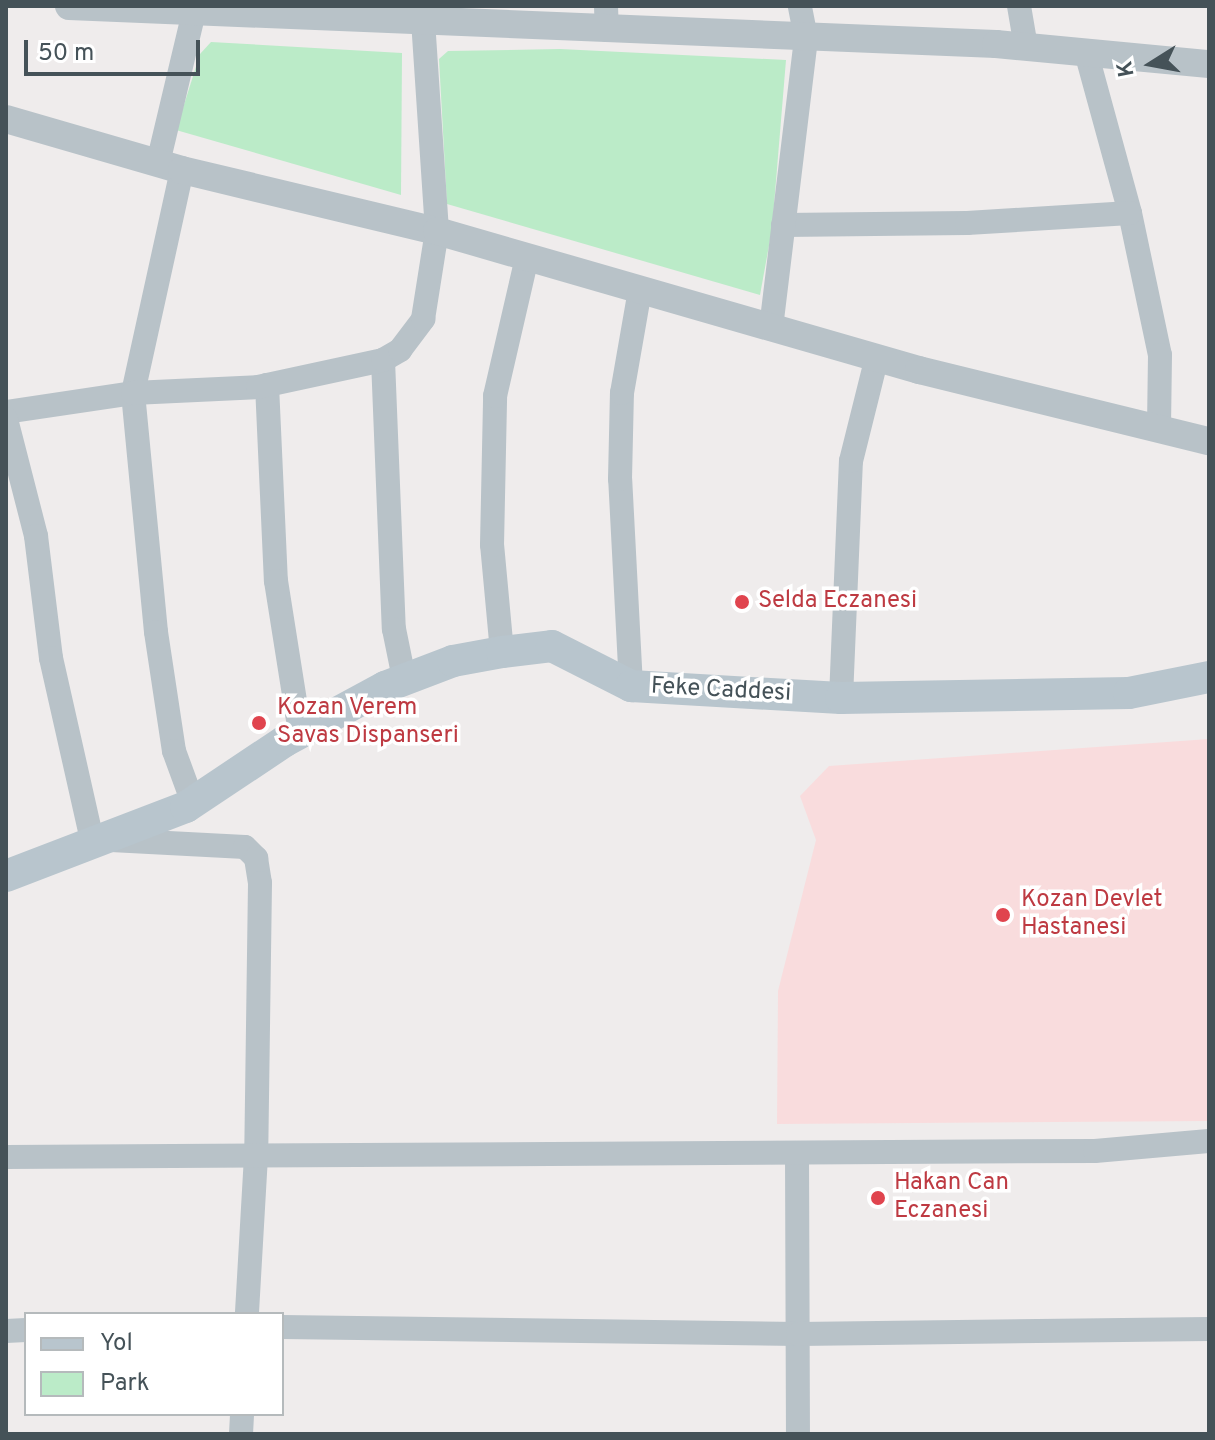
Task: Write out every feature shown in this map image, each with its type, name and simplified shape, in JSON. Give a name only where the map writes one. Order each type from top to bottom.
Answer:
[{"type":"main road","name":"Feke Caddesi","points":[[6,876],[100,842],[193,803],[300,733],[404,678],[502,652],[552,646],[631,686],[841,698],[1129,693],[1209,677]]},
{"type":"street","points":[[69,6],[194,12],[606,18],[806,38],[1026,47],[1209,64]]},
{"type":"street","points":[[771,328],[806,38],[800,6]]},
{"type":"street","points":[[1019,6],[1026,47]]},
{"type":"street","points":[[193,803],[174,751],[156,632],[133,393],[194,12]]},
{"type":"street","points":[[6,412],[133,393],[267,385],[383,360],[400,350],[423,319],[437,231],[422,14]]},
{"type":"street","points":[[1086,52],[1130,213],[1160,355],[1159,429]]},
{"type":"street","points":[[6,119],[170,166],[437,231],[877,357],[1209,441]]},
{"type":"street","points":[[783,225],[967,223],[1130,213]]},
{"type":"street","points":[[502,652],[492,545],[495,396],[527,257]]},
{"type":"street","points":[[631,686],[620,479],[622,393],[640,290]]},
{"type":"street","points":[[841,698],[851,461],[877,357]]},
{"type":"street","points":[[383,360],[394,629],[404,678]]},
{"type":"street","points":[[267,385],[276,581],[300,733]]},
{"type":"street","points":[[6,419],[36,536],[51,658],[100,842],[245,847],[256,858],[256,1156],[247,1312]]},
{"type":"street","points":[[6,1157],[1095,1151],[1209,1141]]},
{"type":"street","points":[[797,1154],[798,1434]]},
{"type":"street","points":[[284,1327],[798,1334],[1209,1329]]},
{"type":"shaded area","name":"Kozan Devlet Hastanesi","points":[[1209,739],[1209,1121],[777,1124],[778,991],[816,840],[800,796],[829,766]]},
{"type":"green space","points":[[211,42],[402,53],[401,195],[176,130],[200,54]]},
{"type":"green space","points":[[560,49],[786,60],[772,229],[760,295],[447,204],[439,59],[448,51]]},
{"type":"place","name":"Selda Eczanesi","points":[[742,602]]},
{"type":"place","name":"Kozan Verem Savas Dispanseri","points":[[259,723]]},
{"type":"place","name":"Kozan Devlet Hastanesi","points":[[1003,915]]},
{"type":"place","name":"Hakan Can Eczanesi","points":[[878,1198]]}]
